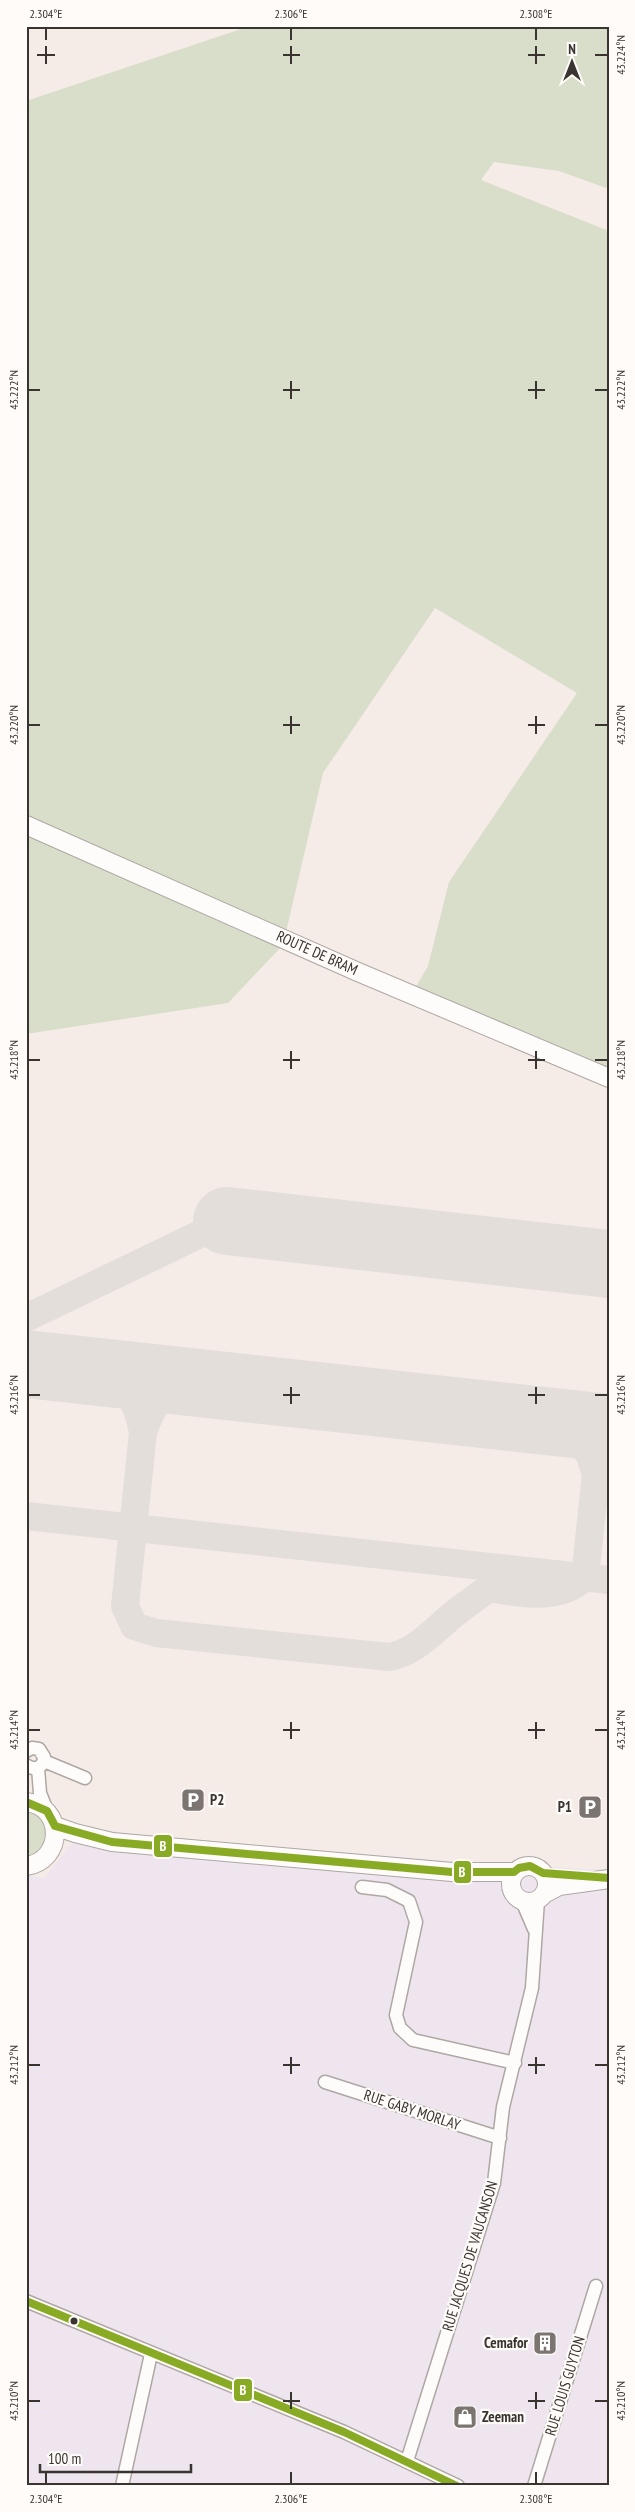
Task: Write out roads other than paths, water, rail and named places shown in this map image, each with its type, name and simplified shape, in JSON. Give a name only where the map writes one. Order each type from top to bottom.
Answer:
[{"type":"main road","name":"ROUTE DE BRAM","points":[[26,825],[367,976],[609,1078]]},
{"type":"main road","points":[[26,1802],[39,1806],[51,1819],[76,1833],[112,1842],[452,1872],[526,1891],[609,1879]]},
{"type":"main road","points":[[28,1868],[40,1862],[52,1850],[55,1842],[51,1819]]},
{"type":"main road","points":[[52,1850],[69,1845],[112,1842]]},
{"type":"main road","points":[[526,1891],[519,1868],[530,1866],[543,1873],[609,1879]]},
{"type":"main road","points":[[526,1891],[547,1884],[543,1873]]},
{"type":"street","points":[[26,1751],[32,1748],[39,1749],[44,1754],[33,1767]]},
{"type":"street","points":[[33,1767],[85,1778]]},
{"type":"street","points":[[33,1767],[40,1793],[51,1819]]},
{"type":"street","points":[[362,1887],[388,1890],[409,1901],[416,1922],[396,2015],[400,2028],[413,2040],[515,2063]]},
{"type":"street","name":"RUE JACQUES DE VAUCANSON","points":[[407,2461],[494,2183],[503,2107],[532,1988],[534,1929],[526,1891]]},
{"type":"street","name":"RUE GABY MORLAY","points":[[325,2082],[500,2138]]},
{"type":"street","name":"RUE LOUIS GUYTON","points":[[534,2486],[596,2286]]},
{"type":"street","points":[[26,2301],[344,2432],[458,2486]]},
{"type":"street","points":[[122,2486],[151,2354]]},
{"type":"place","name":"P2","points":[[193,1800]]},
{"type":"place","name":"P1","points":[[590,1807]]},
{"type":"place","name":"Cemafor","points":[[545,2343]]},
{"type":"place","name":"Zeeman","points":[[465,2417]]}]
